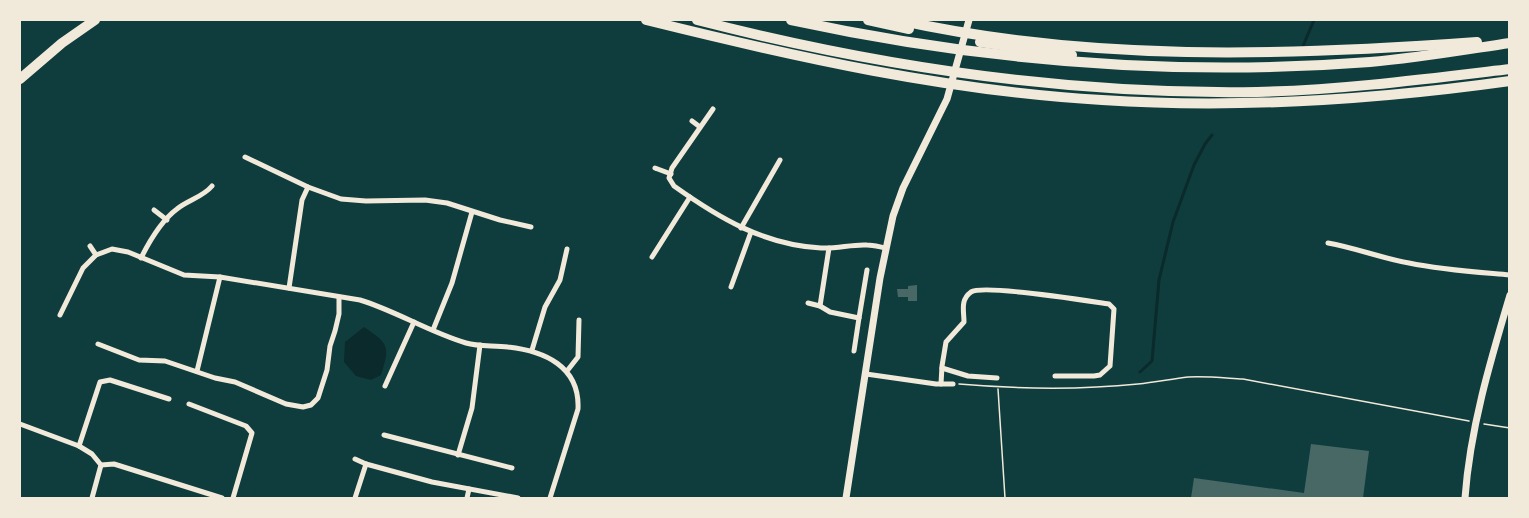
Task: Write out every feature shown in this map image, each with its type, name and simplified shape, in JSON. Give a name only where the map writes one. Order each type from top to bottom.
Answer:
[{"type":"highway","points":[[20,79],[55,48],[95,20]]},
{"type":"highway","points":[[646,20],[742,44],[903,76],[979,88],[1101,100],[1259,104],[1432,92],[1509,81]]},
{"type":"highway","points":[[697,20],[827,50],[971,75],[1102,88],[1258,92],[1409,81],[1509,69]]},
{"type":"highway","points":[[791,20],[918,44],[986,53],[1071,62],[1170,66],[1303,66],[1369,62],[1509,41]]},
{"type":"highway","points":[[868,20],[921,32],[988,43],[1170,66]]},
{"type":"highway","points":[[898,20],[988,36],[1073,45],[1180,52],[1303,52],[1509,41]]},
{"type":"street","points":[[846,498],[874,309],[893,216],[903,188],[946,99],[969,22]]},
{"type":"street","points":[[712,109],[672,168],[669,178],[674,186],[722,219],[751,232],[800,246],[829,248],[867,245],[886,248]]},
{"type":"street","points":[[692,121],[700,127]]},
{"type":"street","points":[[245,157],[308,187],[341,198],[366,201],[425,200],[447,203],[531,227]]},
{"type":"street","points":[[741,228],[780,160]]},
{"type":"street","points":[[655,168],[671,174]]},
{"type":"street","points":[[141,258],[150,240],[176,209],[207,192],[212,186]]},
{"type":"street","points":[[289,288],[302,200],[308,187]]},
{"type":"street","points":[[652,257],[690,197]]},
{"type":"street","points":[[154,210],[167,220]]},
{"type":"street","points":[[433,330],[452,283],[472,212]]},
{"type":"street","points":[[731,287],[751,232]]},
{"type":"street","points":[[1328,243],[1412,264],[1509,276]]},
{"type":"street","points":[[90,246],[96,255]]},
{"type":"street","points":[[820,306],[829,248]]},
{"type":"street","points":[[60,315],[83,268],[96,255],[112,249],[128,252],[184,274],[220,277],[360,300],[380,306],[468,344],[532,351],[551,359],[567,371],[579,393],[578,409],[550,498]]},
{"type":"street","points":[[532,351],[545,307],[560,280],[567,249]]},
{"type":"street","points":[[854,351],[867,270]]},
{"type":"street","points":[[197,371],[220,277]]},
{"type":"street","points":[[942,384],[946,342],[964,322],[963,302],[976,290],[1052,296],[1112,306],[1114,309],[1110,366],[1100,375],[1055,376]]},
{"type":"street","points":[[1465,498],[1467,465],[1476,422],[1509,295]]},
{"type":"street","points":[[98,344],[139,360],[165,361],[235,382],[286,404],[303,407],[311,405],[318,398],[327,370],[330,346],[339,314],[339,297]]},
{"type":"street","points":[[808,303],[830,312],[859,318]]},
{"type":"street","points":[[567,371],[578,357],[579,320]]},
{"type":"street","points":[[385,386],[414,322]]},
{"type":"street","points":[[458,455],[472,408],[480,345]]},
{"type":"street","points":[[942,368],[968,376],[997,378]]},
{"type":"street","points":[[866,374],[953,384]]},
{"type":"street","points":[[78,447],[100,382],[110,380],[169,399]]},
{"type":"street","points":[[189,404],[246,426],[252,433],[233,498]]},
{"type":"street","points":[[20,424],[92,454],[101,465]]},
{"type":"street","points":[[384,435],[512,468]]},
{"type":"street","points":[[355,459],[366,464],[469,489],[518,498]]},
{"type":"street","points":[[101,465],[114,464],[222,498]]},
{"type":"street","points":[[355,498],[366,464]]},
{"type":"street","points":[[92,498],[101,465]]},
{"type":"street","points":[[467,498],[469,489]]},
{"type":"path","points":[[953,384],[998,388],[1118,385],[1188,377],[1244,379],[1470,421]]},
{"type":"path","points":[[998,388],[1005,498]]},
{"type":"path","points":[[1483,424],[1509,428]]},
{"type":"water","points":[[364,327],[383,342],[386,352],[381,375],[371,380],[356,376],[344,362],[345,342]]},
{"type":"building","points":[[917,285],[917,301],[908,301],[908,297],[898,297],[897,289],[908,289],[908,286]]},
{"type":"building","points":[[1311,444],[1369,451],[1363,498],[1191,498],[1194,478],[1304,493]]},
{"type":"waterway","points":[[1303,46],[1314,20]]},
{"type":"waterway","points":[[1140,372],[1152,361],[1159,280],[1173,222],[1194,165],[1212,135]]}]
